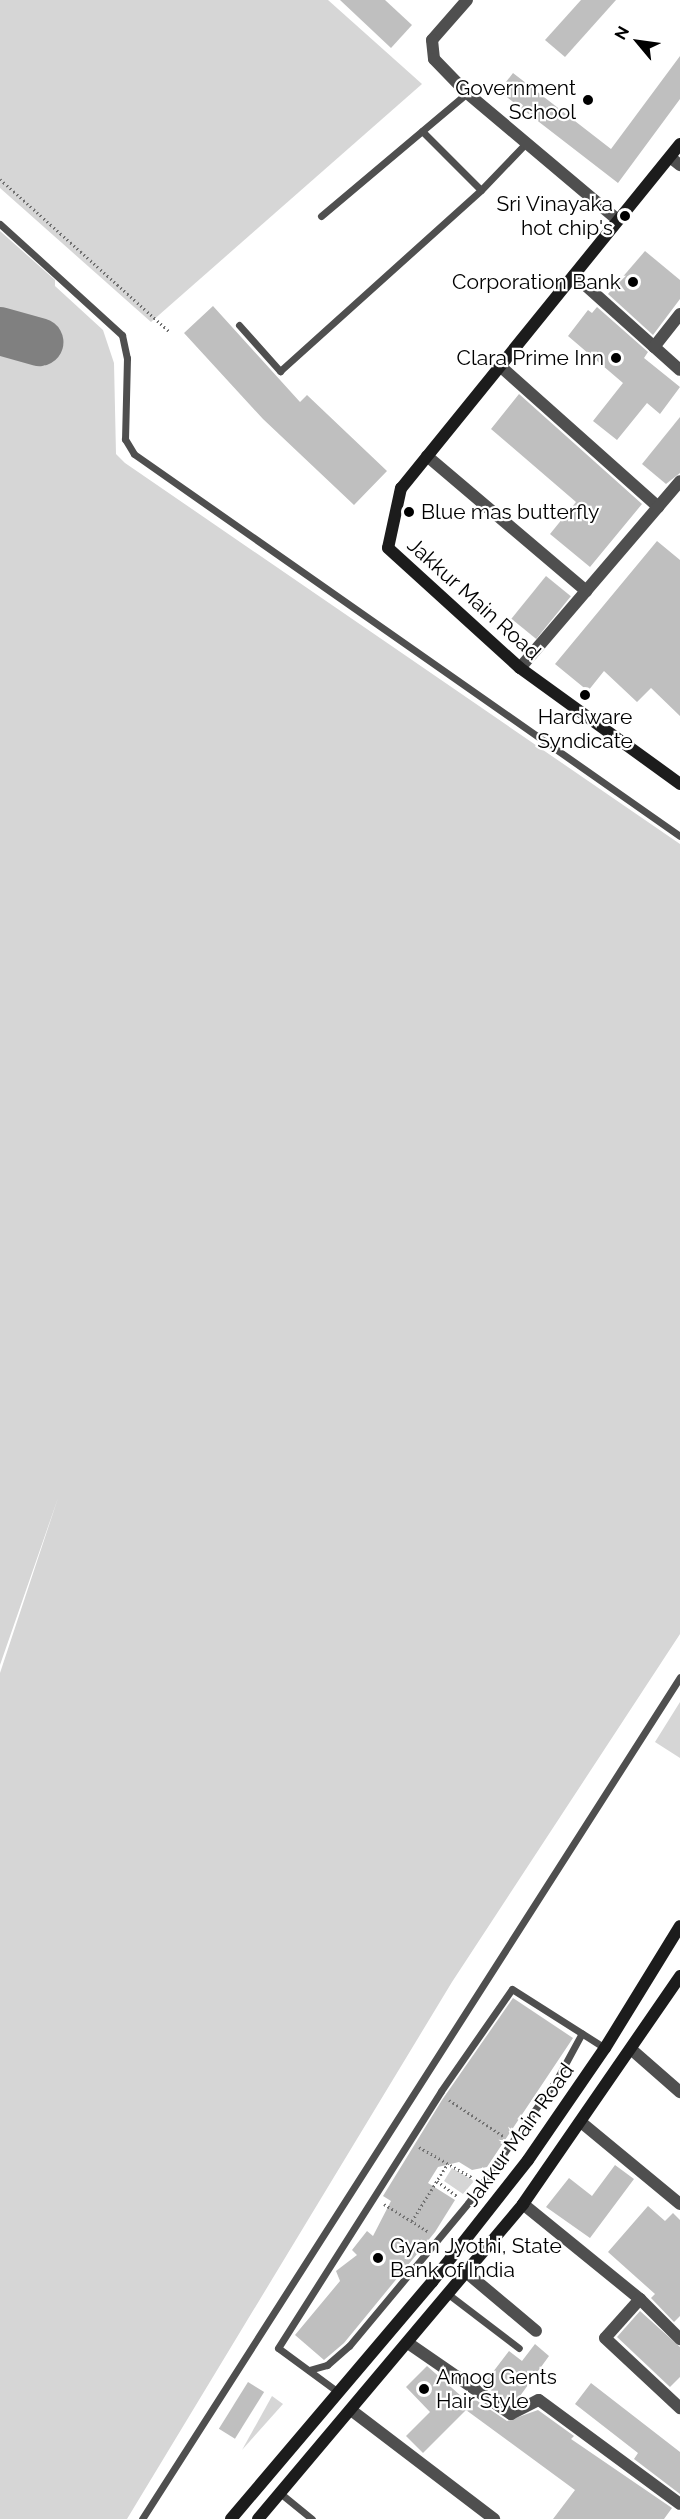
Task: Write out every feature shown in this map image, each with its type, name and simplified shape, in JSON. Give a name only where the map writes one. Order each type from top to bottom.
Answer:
[{"type":"main road","name":"Jakkur Main Road","points":[[680,144],[401,488],[388,548],[520,668],[680,784]]},
{"type":"main road","name":"Jakkur Main Road","points":[[231,2519],[432,2282],[528,2160],[605,2048],[680,1926]]},
{"type":"main road","name":"Jakkur Main Road","points":[[258,2519],[523,2204],[582,2123],[680,1976]]},
{"type":"main road","points":[[432,2282],[448,2294]]},
{"type":"street","points":[[467,0],[432,40],[434,59],[467,93],[618,220]]},
{"type":"street","points":[[670,157],[680,165]]},
{"type":"street","points":[[574,275],[680,370]]},
{"type":"street","points":[[654,347],[680,314]]},
{"type":"street","points":[[500,366],[658,507]]},
{"type":"street","points":[[427,456],[586,591]]},
{"type":"street","points":[[520,668],[680,481]]},
{"type":"street","points":[[632,2050],[680,2092]]},
{"type":"street","points":[[582,2123],[680,2204]]},
{"type":"street","points":[[523,2204],[640,2298],[680,2339]]},
{"type":"street","points":[[467,2273],[536,2331]]},
{"type":"street","points":[[640,2298],[605,2338],[680,2408]]},
{"type":"street","points":[[408,2343],[511,2414],[539,2400],[680,2504]]},
{"type":"street","points":[[351,2410],[494,2519]]},
{"type":"lane","points":[[321,216],[467,93]]},
{"type":"lane","points":[[422,131],[481,190]]},
{"type":"lane","points":[[239,325],[280,371],[481,190],[526,144]]},
{"type":"lane","points":[[0,224],[122,334],[127,358],[125,439],[134,454],[680,836]]},
{"type":"lane","points":[[142,2519],[680,1677]]},
{"type":"lane","points":[[338,2392],[278,2348],[440,2094],[512,1989],[605,2048]]},
{"type":"lane","points":[[309,2370],[327,2365],[349,2346],[468,2203],[513,2143],[582,2033]]},
{"type":"lane","points":[[448,2294],[519,2348]]},
{"type":"lane","points":[[280,2493],[312,2519]]},
{"type":"path","points":[[0,179],[169,331]]},
{"type":"path","points":[[440,2094],[513,2143]]},
{"type":"path","points":[[410,2142],[483,2183]]},
{"type":"path","points":[[412,2222],[448,2163]]},
{"type":"path","points":[[437,2181],[468,2203]]},
{"type":"path","points":[[375,2199],[438,2238]]},
{"type":"shaded area","points":[[0,0],[328,0],[422,84],[151,322],[0,188]]},
{"type":"shaded area","points":[[0,231],[55,280],[55,286],[103,330],[114,363],[116,454],[125,463],[680,844],[680,1634],[452,1982],[127,2519],[0,2519],[0,1673],[58,1498],[0,1665],[0,352],[45,366],[50,325],[0,311]]},
{"type":"shaded area","points":[[680,1702],[680,1758],[655,1742]]},
{"type":"shaded area","points":[[452,2168],[474,2181],[463,2194],[444,2181]]},
{"type":"shaded area","points":[[272,2396],[283,2404],[242,2450]]},
{"type":"building","points":[[340,0],[385,0],[412,25],[391,48]]},
{"type":"building","points":[[581,0],[616,0],[565,57],[545,40]]},
{"type":"building","points":[[680,56],[680,99],[618,183],[499,91],[513,73],[611,149]]},
{"type":"building","points":[[645,251],[680,280],[680,299],[653,335],[608,294]]},
{"type":"building","points":[[213,306],[300,402],[307,395],[387,471],[354,505],[263,419],[184,333]]},
{"type":"building","points":[[597,307],[648,352],[644,358],[680,387],[660,414],[647,403],[617,440],[593,421],[623,383],[568,336],[588,310],[592,313]]},
{"type":"building","points":[[519,394],[642,504],[590,567],[550,534],[576,502],[491,429]]},
{"type":"building","points":[[680,417],[680,473],[666,484],[642,464]]},
{"type":"building","points":[[657,541],[680,560],[680,716],[651,688],[637,702],[604,671],[588,691],[555,664]]},
{"type":"building","points":[[546,576],[571,596],[536,639],[511,619]]},
{"type":"building","points":[[513,1998],[573,2038],[487,2167],[472,2170],[459,2162],[438,2167],[428,2183],[455,2200],[435,2232],[344,2343],[324,2360],[295,2335],[340,2281],[336,2271],[357,2255],[352,2250],[367,2231],[373,2236],[391,2201],[383,2196],[442,2100]]},
{"type":"building","points":[[615,2165],[634,2179],[590,2238],[546,2207],[569,2178],[592,2196]]},
{"type":"building","points":[[648,2206],[665,2221],[673,2213],[680,2220],[680,2316],[674,2322],[651,2298],[655,2294],[608,2252]]},
{"type":"building","points":[[640,2311],[680,2347],[680,2377],[670,2387],[617,2337]]},
{"type":"building","points":[[535,2344],[549,2356],[520,2396],[523,2399],[512,2404],[483,2385],[509,2351],[522,2361]]},
{"type":"building","points":[[427,2366],[469,2403],[473,2398],[507,2421],[538,2410],[574,2436],[571,2439],[672,2508],[664,2519],[553,2519],[575,2490],[466,2410],[423,2453],[406,2436],[430,2412],[406,2387]]},
{"type":"building","points":[[248,2382],[264,2392],[235,2439],[219,2429]]},
{"type":"building","points":[[591,2383],[680,2452],[680,2494],[634,2459],[638,2453],[575,2404]]},
{"type":"taxiway","points":[[0,331],[39,342]]},
{"type":"place","name":"Government School","points":[[588,100]]},
{"type":"place","name":"Sri Vinayaka hot chip's","points":[[625,216]]},
{"type":"place","name":"Corporation Bank","points":[[633,282]]},
{"type":"place","name":"Clara Prime Inn","points":[[616,358]]},
{"type":"place","name":"Blue mas butterfly","points":[[409,512]]},
{"type":"place","name":"Hardware Syndicate","points":[[585,695]]},
{"type":"place","name":"Gyan Jyothi, State Bank of India","points":[[378,2258]]},
{"type":"place","name":"Amog Gents Hair Style","points":[[424,2389]]}]
